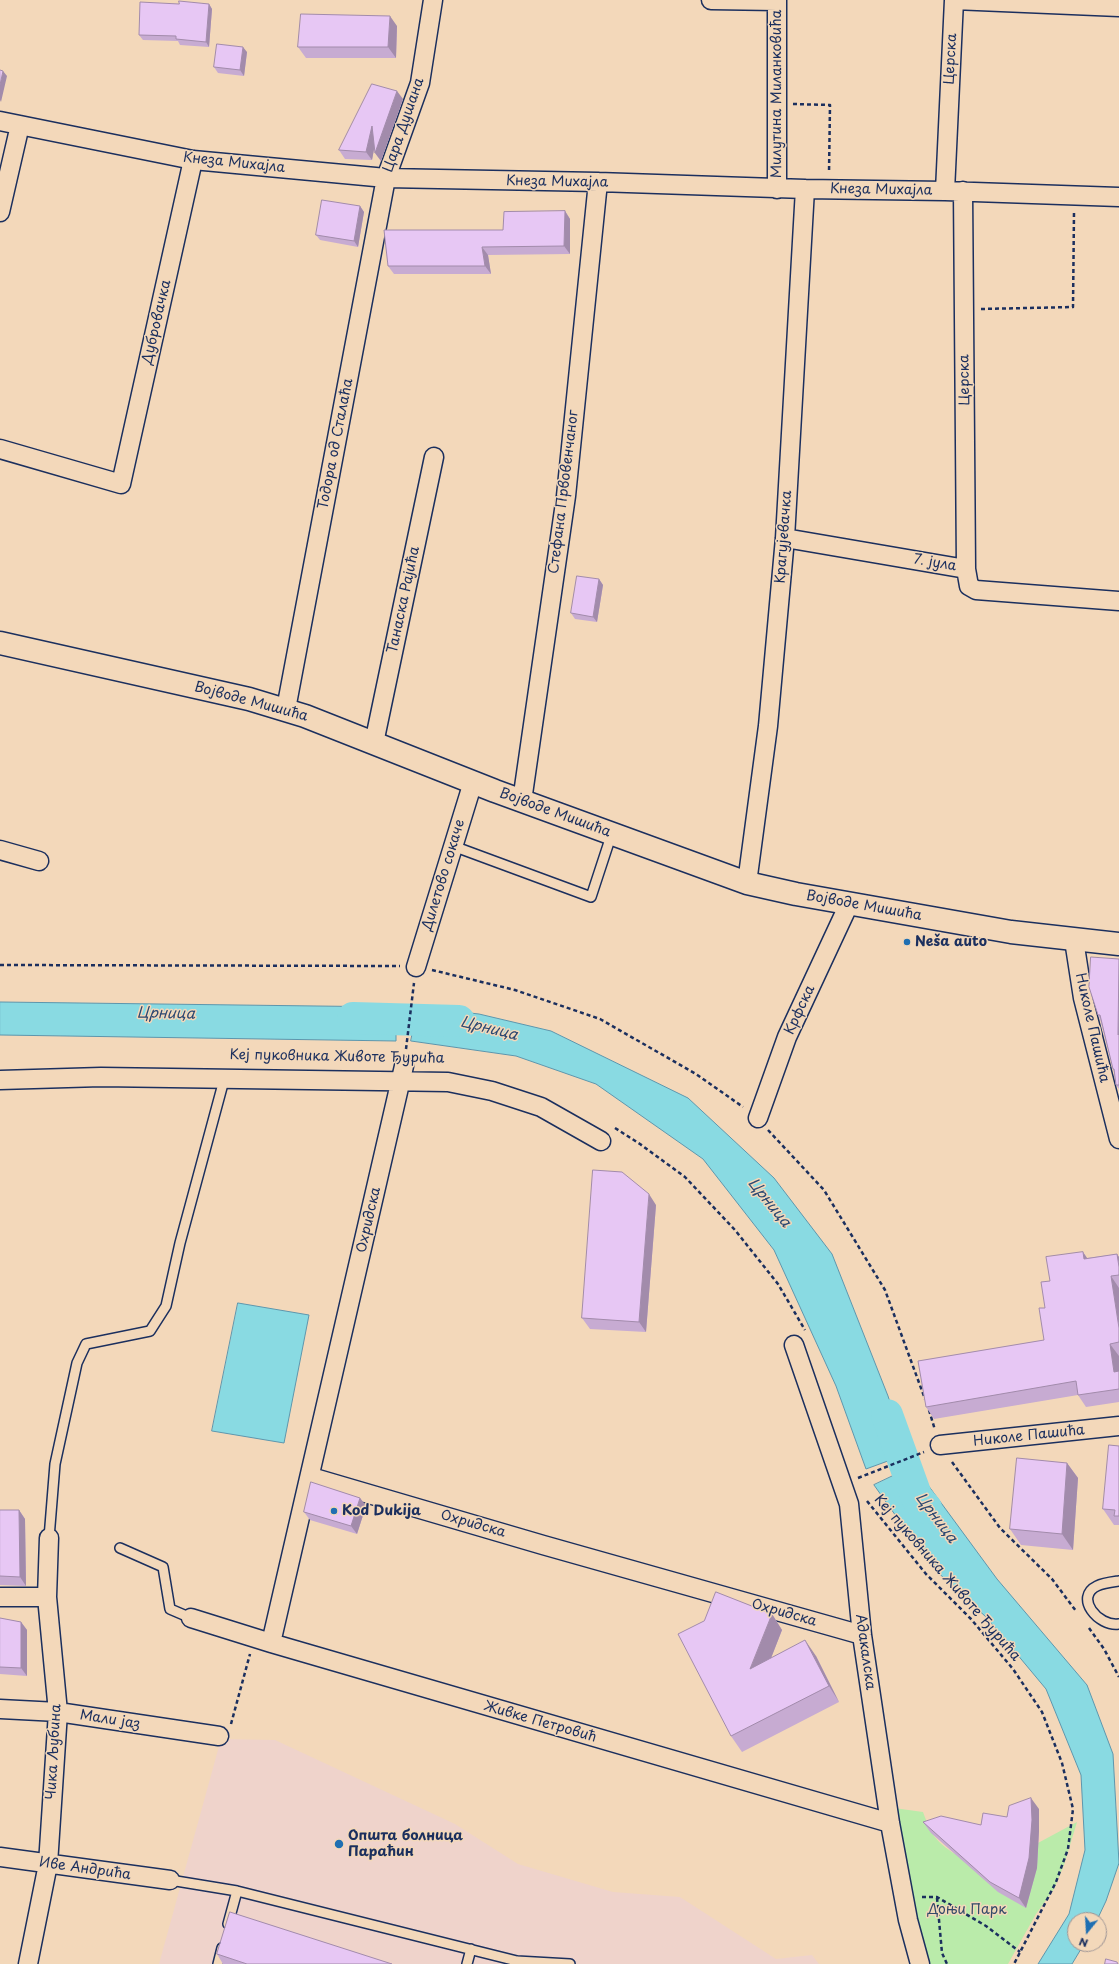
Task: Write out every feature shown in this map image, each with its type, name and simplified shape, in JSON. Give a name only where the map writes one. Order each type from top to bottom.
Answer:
[{"type":"main road","name":"Војводе Мишића","points":[[0,643],[249,699],[286,709],[522,801],[747,883],[849,904],[1011,932],[1119,944]]},
{"type":"street","name":"Цара Душана","points":[[386,178],[420,83],[433,0]]},
{"type":"street","points":[[711,0],[777,1]]},
{"type":"street","points":[[954,0],[1119,7]]},
{"type":"street","name":"Церска","points":[[954,0],[954,191],[966,569]]},
{"type":"street","name":"Милутина Миланковића","points":[[777,1],[777,189]]},
{"type":"street","name":"Кнеза Михајла","points":[[0,121],[193,160],[386,178],[598,182],[777,189],[954,191],[1119,197]]},
{"type":"street","points":[[0,212],[20,125]]},
{"type":"street","name":"Дубровачка","points":[[0,448],[121,484],[193,160]]},
{"type":"street","name":"Тодора од Сталаћа","points":[[286,709],[386,178]]},
{"type":"street","name":"Стефана Првовенчаног","points":[[522,801],[566,496],[598,182]]},
{"type":"street","name":"Крагујевачка","points":[[747,883],[768,726],[785,538],[805,189]]},
{"type":"street","name":"Танаска Рајића","points":[[374,743],[434,457]]},
{"type":"street","name":"7. јула","points":[[785,538],[966,569],[969,586],[976,590],[1119,601]]},
{"type":"street","name":"Дилетово сокаче","points":[[416,967],[473,782]]},
{"type":"street","points":[[0,850],[39,861]]},
{"type":"street","name":"Крфска","points":[[758,1118],[787,1037],[849,904]]},
{"type":"street","name":"Николе Пашића","points":[[1074,940],[1083,998],[1119,1138]]},
{"type":"street","points":[[0,1080],[101,1077],[224,1080],[403,1067],[448,1082],[492,1090],[541,1107],[601,1141]]},
{"type":"street","name":"Охридска","points":[[403,1067],[311,1477],[542,1545],[862,1635]]},
{"type":"street","name":"Адакалска","points":[[800,1340],[849,1504],[862,1635],[890,1823],[908,1920],[920,1964]]},
{"type":"street","name":"Николе Пашића","points":[[940,1446],[1119,1426]]},
{"type":"street","points":[[271,1643],[311,1477]]},
{"type":"street","name":"Чика Љубина","points":[[28,1964],[48,1864],[58,1712],[47,1597],[49,1538]]},
{"type":"street","points":[[0,1597],[47,1597]]},
{"type":"street","name":"Живке Петровић","points":[[191,1618],[271,1643],[890,1823]]},
{"type":"street","name":"Мали јаз","points":[[0,1709],[58,1712],[219,1736]]},
{"type":"street","name":"Иве Андрића","points":[[0,1857],[170,1880]]},
{"type":"lane","points":[[453,846],[591,897],[612,834]]},
{"type":"lane","points":[[49,1538],[55,1464],[77,1363],[86,1344],[150,1331],[166,1306],[180,1242],[224,1080]]},
{"type":"lane","points":[[120,1548],[163,1567],[170,1609],[191,1618]]},
{"type":"lane","points":[[1119,1581],[1097,1586],[1090,1593],[1088,1603],[1091,1612],[1099,1619],[1110,1624],[1119,1624]]},
{"type":"lane","points":[[170,1880],[236,1890],[517,1960],[570,1964]]},
{"type":"lane","points":[[218,1964],[236,1890]]},
{"type":"lane","points":[[467,1964],[471,1949]]},
{"type":"path","points":[[777,103],[830,105],[828,190]]},
{"type":"path","points":[[974,309],[1073,307],[1074,196]]},
{"type":"path","points":[[0,965],[416,967],[514,990],[600,1019],[696,1074],[758,1118],[824,1190],[885,1290],[909,1354],[940,1446],[1000,1528],[1052,1579],[1080,1617]]},
{"type":"path","points":[[403,1067],[416,967]]},
{"type":"path","points":[[610,1126],[640,1144],[685,1177],[735,1230],[778,1284],[800,1340]]},
{"type":"path","points":[[857,1479],[940,1446]]},
{"type":"path","points":[[855,1472],[858,1482]]},
{"type":"path","name":"Кеј пуковника Животе Ђурића","points":[[862,1495],[926,1574],[972,1619],[1013,1669],[1042,1712],[1062,1763],[1073,1809],[1068,1849],[1056,1882],[1014,1964]]},
{"type":"path","points":[[1085,1623],[1104,1648],[1119,1677]]},
{"type":"path","points":[[219,1736],[228,1734],[254,1638]]},
{"type":"path","points":[[947,1964],[942,1952],[937,1897],[986,1926],[1020,1952]]},
{"type":"shaded area","name":"Општа болница Параћин","points":[[221,1739],[275,1740],[455,1824],[518,1864],[613,1892],[680,1897],[776,1959],[812,1955],[819,1964],[159,1964]]},
{"type":"green space","name":"Доњи Парк","points":[[894,1808],[923,1812],[934,1836],[955,1854],[973,1849],[997,1865],[1077,1822],[1064,1865],[1054,1889],[1036,1914],[1008,1964],[924,1964]]},
{"type":"water","points":[[0,1002],[396,1007],[396,1041],[0,1035]]},
{"type":"water","points":[[418,1007],[479,1014],[551,1031],[688,1098],[774,1178],[832,1254],[888,1396],[907,1454],[866,1469],[836,1386],[774,1250],[703,1159],[596,1084],[516,1056],[411,1041]]},
{"type":"water","points":[[238,1303],[309,1315],[284,1443],[212,1431]]},
{"type":"water","points":[[914,1466],[997,1579],[1087,1685],[1113,1754],[1119,1863],[1101,1912],[1070,1912],[1085,1850],[1081,1775],[1046,1689],[986,1617],[932,1567],[874,1485]]},
{"type":"water","points":[[1067,1917],[1067,1952],[1079,1952],[1072,1964],[1038,1964]]},
{"type":"building","points":[[179,1],[209,4],[206,42],[176,39],[176,36],[139,35],[140,2],[179,4]]},
{"type":"building","points":[[301,14],[390,16],[388,47],[298,47]]},
{"type":"building","points":[[217,44],[243,47],[240,70],[214,67]]},
{"type":"building","points":[[0,70],[3,71],[0,85]]},
{"type":"building","points":[[372,84],[397,91],[375,153],[372,126],[366,152],[339,150]]},
{"type":"building","points":[[322,200],[360,206],[354,241],[316,235]]},
{"type":"building","points":[[565,211],[564,246],[482,247],[485,266],[388,266],[384,230],[503,230],[504,212]]},
{"type":"building","points":[[577,576],[599,579],[593,617],[571,613]]},
{"type":"building","points":[[1091,957],[1119,959],[1119,1085],[1116,1085],[1114,1069],[1100,1015],[1098,1015],[1089,987]]},
{"type":"building","points":[[593,1170],[622,1172],[649,1194],[639,1322],[582,1318]]},
{"type":"building","points":[[1083,1252],[1084,1259],[1117,1254],[1119,1275],[1111,1276],[1119,1328],[1119,1342],[1110,1344],[1114,1372],[1119,1371],[1119,1389],[1078,1395],[1076,1381],[926,1407],[918,1361],[1044,1340],[1039,1308],[1045,1308],[1041,1282],[1050,1281],[1046,1257]]},
{"type":"building","points":[[1109,1445],[1119,1446],[1119,1516],[1114,1516],[1115,1510],[1103,1509]]},
{"type":"building","points":[[1017,1458],[1067,1463],[1062,1534],[1010,1529]]},
{"type":"building","name":"Kod Dukija","points":[[311,1482],[360,1498],[351,1526],[304,1512]]},
{"type":"building","points":[[0,1510],[19,1510],[20,1577],[0,1576]]},
{"type":"building","points":[[716,1592],[772,1614],[750,1669],[805,1640],[829,1686],[731,1736],[678,1634],[704,1621]]},
{"type":"building","points":[[0,1618],[21,1622],[21,1668],[0,1667]]},
{"type":"building","points":[[1031,1798],[1032,1820],[1029,1858],[1019,1898],[990,1882],[923,1822],[941,1816],[981,1825],[983,1813],[1007,1817],[1009,1806]]},
{"type":"building","points":[[230,1912],[392,1964],[247,1964],[217,1954]]},
{"type":"building","points":[[1106,1959],[1117,1962],[1118,1964],[1105,1964]]},
{"type":"waterway","name":"Црница","points":[[353,1018],[459,1021]]},
{"type":"waterway","name":"Црница","points":[[887,1415],[917,1498],[926,1508]]},
{"type":"place","name":"Neša auto","points":[[907,942]]},
{"type":"place","name":"Kod Dukija","points":[[334,1511]]},
{"type":"place","name":"Општа болница Параћин","points":[[339,1844]]}]
